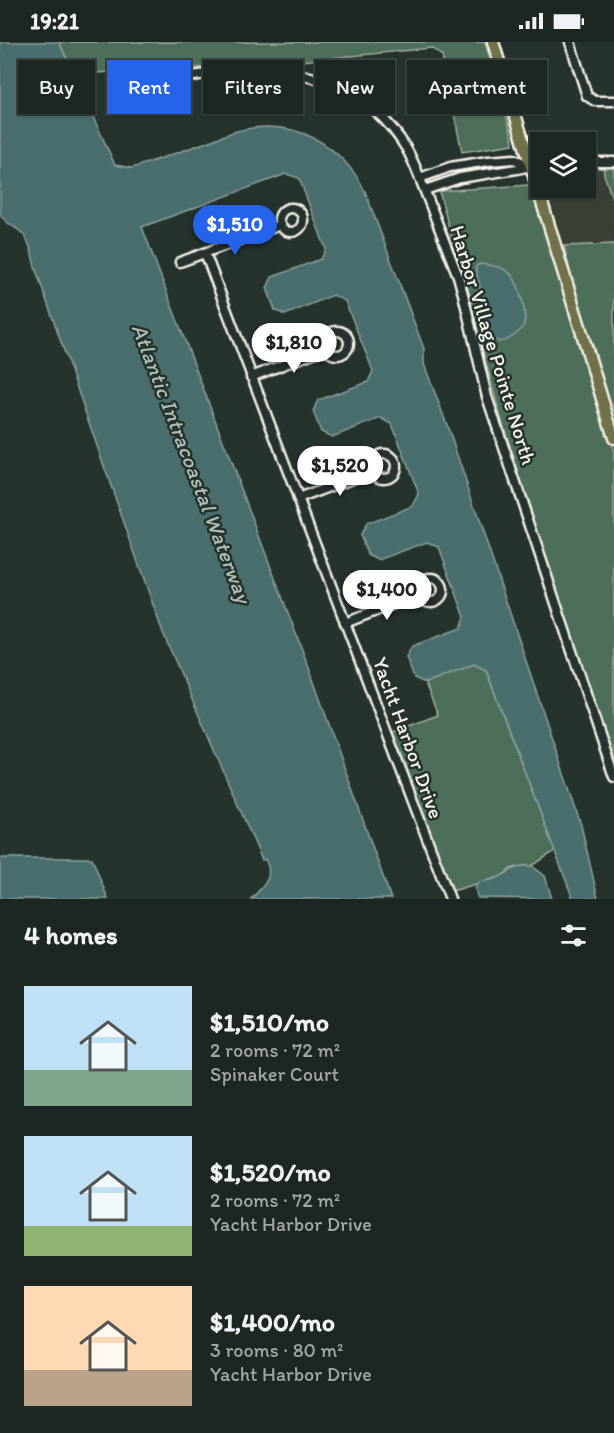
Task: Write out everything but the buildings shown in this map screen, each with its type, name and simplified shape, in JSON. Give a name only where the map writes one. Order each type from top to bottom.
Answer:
[{"type":"main road","points":[[493,42],[530,150]]},
{"type":"main road","points":[[545,198],[614,438]]},
{"type":"street","points":[[570,42],[585,92],[590,99],[614,101]]},
{"type":"street","name":"Harbor Village Pointe North","points":[[191,77],[264,70],[318,78],[359,99],[396,133],[407,149],[458,276],[487,396],[614,777]]},
{"type":"street","points":[[420,178],[450,167],[488,161],[514,159],[530,164]]},
{"type":"street","points":[[596,162],[614,162]]},
{"type":"street","points":[[425,190],[460,178],[530,166]]},
{"type":"street","points":[[180,262],[280,225]]},
{"type":"street","name":"Yacht Harbor Drive","points":[[205,253],[450,899]]},
{"type":"street","points":[[251,377],[327,348]]},
{"type":"street","points":[[298,499],[374,471]]},
{"type":"street","points":[[345,623],[420,594]]},
{"type":"shaded area","points":[[596,164],[603,164],[614,204],[614,244],[564,246],[548,198],[596,198]]},
{"type":"green space","points":[[59,42],[485,42],[490,60],[443,60],[442,56],[431,48],[303,61],[203,60],[203,67],[191,68],[191,60],[107,60],[107,72],[95,73],[95,60],[67,60]]},
{"type":"green space","points":[[454,114],[506,114],[513,144],[462,152]]},
{"type":"green space","points":[[603,164],[614,164],[614,204],[604,174]]},
{"type":"green space","points":[[529,185],[530,198],[533,198],[569,301],[614,452],[614,765],[500,415],[439,191]]},
{"type":"green space","points":[[614,244],[614,425],[576,298],[564,246]]},
{"type":"green space","points":[[474,664],[486,670],[555,851],[532,866],[510,869],[503,876],[445,893],[385,735],[438,715],[425,683]]},
{"type":"water","name":"Atlantic Intracoastal Waterway","points":[[0,42],[59,42],[67,60],[18,60],[18,114],[92,114],[115,165],[132,168],[238,131],[262,127],[280,128],[314,138],[343,160],[365,191],[424,349],[424,364],[447,425],[581,825],[598,899],[573,899],[486,670],[474,664],[425,683],[414,678],[406,657],[412,646],[461,628],[465,617],[439,547],[427,542],[378,560],[368,555],[360,535],[366,524],[413,506],[419,494],[392,424],[381,418],[332,437],[321,432],[313,411],[318,400],[368,382],[373,371],[345,301],[333,295],[285,315],[275,310],[267,288],[272,277],[321,259],[326,249],[299,178],[286,174],[142,227],[309,668],[391,899],[251,899],[266,881],[268,866],[265,859],[262,860],[163,633],[35,267],[30,245],[23,234],[0,214]]},
{"type":"water","points":[[480,264],[496,266],[508,271],[519,288],[525,318],[524,325],[516,334],[504,341],[496,340],[490,332],[476,270],[476,266]]},
{"type":"water","points":[[0,858],[92,858],[108,899],[0,899]]},
{"type":"water","points":[[522,866],[532,866],[545,876],[552,899],[478,898],[475,889],[478,883],[495,879]]}]
